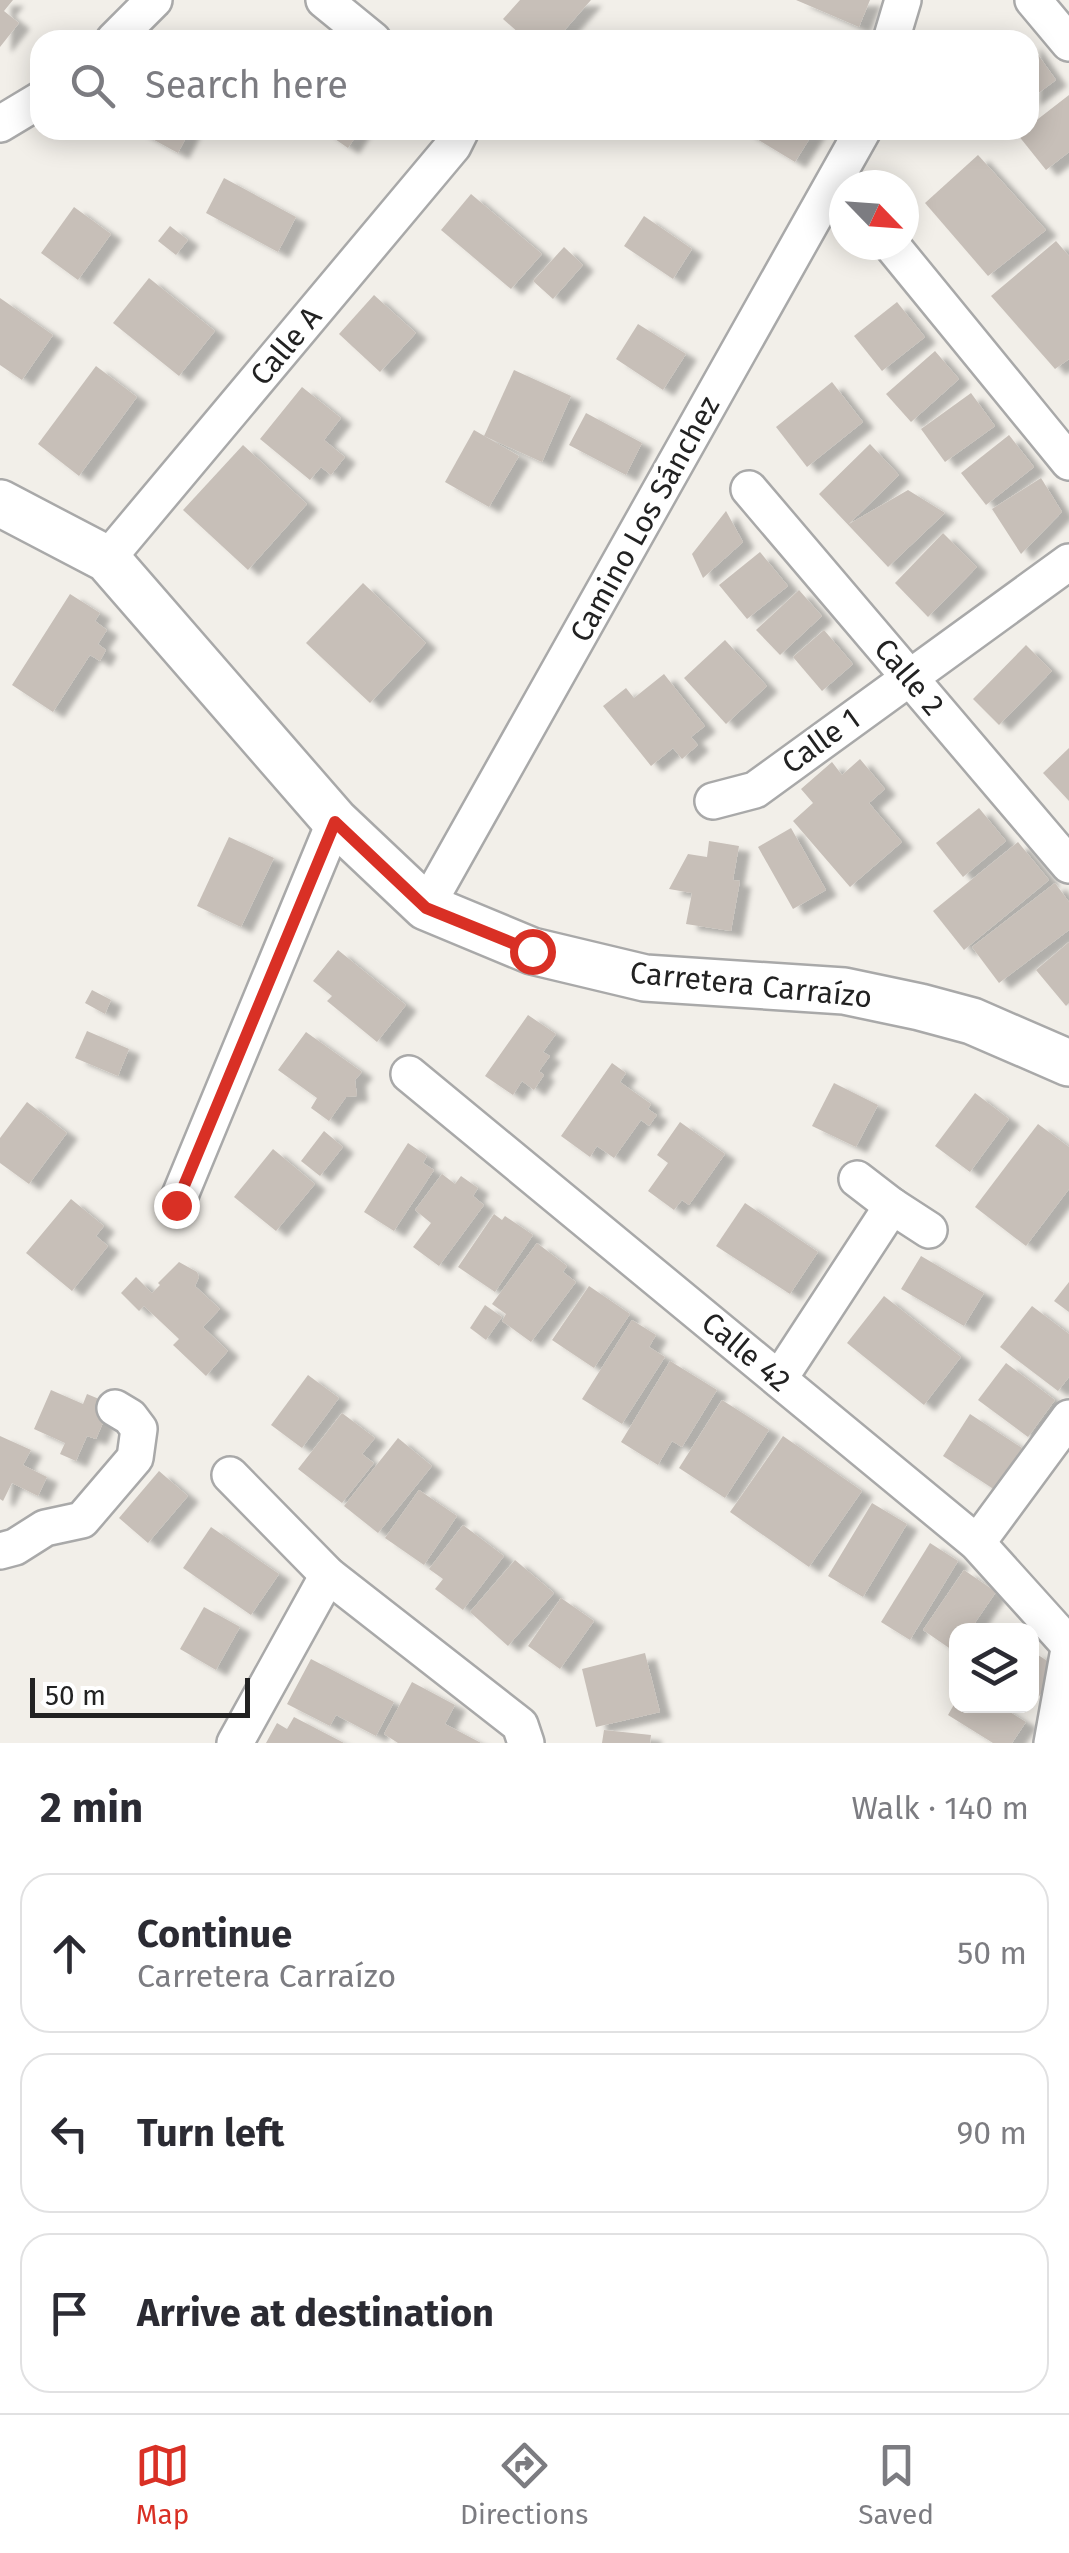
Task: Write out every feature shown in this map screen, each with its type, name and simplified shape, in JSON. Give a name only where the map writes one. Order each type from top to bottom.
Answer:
[{"type":"street","points":[[124,30],[154,0]]},
{"type":"street","points":[[324,0],[361,30]]},
{"type":"street","points":[[894,30],[903,0]]},
{"type":"street","points":[[1033,0],[1069,43]]},
{"type":"street","points":[[0,124],[30,106]]},
{"type":"street","name":"Calle A","points":[[106,560],[456,140]]},
{"type":"street","name":"Camino Los Sánchez","points":[[426,908],[860,140]]},
{"type":"street","points":[[904,260],[1069,462]]},
{"type":"street","name":"Calle 2","points":[[749,489],[1069,865]]},
{"type":"street","name":"Carretera Carraízo","points":[[0,503],[106,560],[335,822],[426,908],[532,951],[645,978],[844,991],[920,1008],[972,1021],[1069,1063]]},
{"type":"street","name":"Calle 1","points":[[713,801],[755,790],[1069,562]]},
{"type":"street","points":[[176,1205],[335,822]]},
{"type":"street","name":"Calle 42","points":[[410,1074],[977,1543],[1069,1647]]},
{"type":"street","points":[[857,1179],[929,1230]]},
{"type":"street","points":[[780,1379],[892,1206]]},
{"type":"street","points":[[0,1551],[15,1547],[45,1528],[82,1520],[135,1458],[138,1430],[130,1417],[115,1408]]},
{"type":"street","points":[[977,1543],[1069,1418]]},
{"type":"street","points":[[230,1475],[328,1575],[520,1725],[526,1743]]},
{"type":"street","points":[[235,1743],[328,1575]]},
{"type":"street","points":[[1052,1743],[1069,1647]]},
{"type":"building","points":[[0,0],[13,0],[4,11],[19,23],[0,47]]},
{"type":"building","points":[[520,0],[591,0],[565,30],[516,30],[503,19]]},
{"type":"building","points":[[796,0],[870,0],[859,27]]},
{"type":"building","points":[[1039,56],[1056,80],[1039,93]]},
{"type":"building","points":[[1069,95],[1069,152],[1046,170],[1022,140],[1039,140],[1039,118]]},
{"type":"building","points":[[154,140],[185,140],[178,153]]},
{"type":"building","points":[[336,140],[353,140],[348,148]]},
{"type":"building","points":[[759,140],[809,140],[795,162]]},
{"type":"building","points":[[978,155],[1046,230],[988,276],[925,203]]},
{"type":"building","points":[[224,178],[296,217],[278,252],[206,213]]},
{"type":"building","points":[[471,194],[542,254],[511,289],[441,230]]},
{"type":"building","points":[[74,207],[111,234],[78,280],[41,253]]},
{"type":"building","points":[[644,216],[692,249],[673,279],[624,246]]},
{"type":"building","points":[[170,226],[188,240],[176,255],[158,241]]},
{"type":"building","points":[[1056,241],[1069,256],[1069,359],[1055,369],[991,296]]},
{"type":"building","points":[[564,247],[583,265],[553,299],[533,281]]},
{"type":"building","points":[[149,278],[215,331],[179,376],[113,323]]},
{"type":"building","points":[[374,295],[416,333],[380,372],[339,334]]},
{"type":"building","points":[[0,298],[53,335],[22,380],[0,365]]},
{"type":"building","points":[[897,302],[925,337],[882,371],[854,336]]},
{"type":"building","points":[[638,324],[686,354],[663,390],[616,359]]},
{"type":"building","points":[[935,351],[959,379],[911,422],[886,394]]},
{"type":"building","points":[[96,366],[137,397],[79,476],[38,444]]},
{"type":"building","points":[[514,370],[571,396],[542,462],[484,436]]},
{"type":"building","points":[[832,382],[863,422],[807,467],[776,427]]},
{"type":"building","points":[[302,387],[341,418],[324,440],[345,457],[331,475],[321,467],[310,480],[260,439]]},
{"type":"building","points":[[971,393],[995,426],[945,462],[921,429]]},
{"type":"building","points":[[586,413],[642,443],[626,475],[569,445]]},
{"type":"building","points":[[474,430],[519,456],[489,507],[445,482]]},
{"type":"building","points":[[1009,435],[1034,467],[986,505],[961,473]]},
{"type":"building","points":[[870,444],[899,475],[849,524],[908,490],[945,513],[888,567],[819,494]]},
{"type":"building","points":[[243,445],[307,504],[248,570],[183,510]]},
{"type":"building","points":[[1041,478],[1062,512],[1021,554],[992,509]]},
{"type":"building","points":[[726,511],[743,542],[703,578],[692,554]]},
{"type":"building","points":[[943,533],[977,567],[928,617],[895,583]]},
{"type":"building","points":[[760,552],[788,586],[747,619],[719,585]]},
{"type":"building","points":[[363,583],[426,643],[370,703],[306,643]]},
{"type":"building","points":[[799,590],[822,616],[780,655],[756,630]]},
{"type":"building","points":[[70,594],[100,613],[95,621],[107,630],[98,644],[106,650],[100,661],[90,655],[53,712],[12,685]]},
{"type":"building","points":[[824,630],[853,664],[822,691],[793,657]]},
{"type":"building","points":[[725,640],[767,686],[726,724],[684,678]]},
{"type":"building","points":[[1026,645],[1052,671],[999,725],[973,699]]},
{"type":"building","points":[[664,674],[705,726],[691,737],[698,745],[682,759],[673,748],[651,766],[603,706],[626,688],[634,698]]},
{"type":"building","points":[[1069,748],[1069,801],[1043,773]]},
{"type":"building","points":[[860,759],[885,789],[869,803],[902,842],[850,887],[793,821],[813,803],[801,789],[832,762],[842,775]]},
{"type":"building","points":[[979,808],[1006,841],[963,877],[936,843]]},
{"type":"building","points":[[791,828],[826,890],[793,909],[758,847]]},
{"type":"building","points":[[229,837],[274,858],[241,927],[197,906]]},
{"type":"building","points":[[709,841],[739,846],[733,880],[740,881],[731,931],[686,924],[692,893],[669,889],[688,854],[707,857]]},
{"type":"building","points":[[1018,842],[1049,880],[964,950],[933,911]]},
{"type":"building","points":[[1055,883],[1069,902],[1069,930],[999,983],[972,947]]},
{"type":"building","points":[[1069,942],[1069,1003],[1066,1006],[1036,970]]},
{"type":"building","points":[[338,950],[406,1005],[377,1042],[327,1001],[332,996],[313,981]]},
{"type":"building","points":[[92,990],[111,1000],[105,1014],[85,1003]]},
{"type":"building","points":[[528,1015],[556,1034],[543,1052],[550,1056],[539,1071],[544,1075],[534,1090],[522,1081],[513,1095],[485,1076]]},
{"type":"building","points":[[87,1031],[129,1049],[118,1076],[75,1058]]},
{"type":"building","points":[[306,1032],[362,1072],[355,1080],[357,1096],[346,1097],[329,1121],[311,1108],[317,1098],[278,1070]]},
{"type":"building","points":[[612,1063],[626,1073],[620,1082],[651,1104],[648,1109],[657,1115],[649,1126],[641,1120],[614,1158],[597,1146],[590,1157],[561,1136]]},
{"type":"building","points":[[834,1083],[878,1105],[856,1147],[812,1126]]},
{"type":"building","points":[[975,1093],[1009,1119],[970,1172],[935,1146]]},
{"type":"building","points":[[27,1102],[67,1133],[29,1184],[0,1163],[0,1138]]},
{"type":"building","points":[[680,1122],[725,1154],[689,1205],[682,1200],[674,1210],[648,1191],[668,1163],[657,1155]]},
{"type":"building","points":[[1038,1124],[1069,1147],[1069,1189],[1026,1246],[975,1207]]},
{"type":"building","points":[[324,1131],[343,1147],[320,1176],[301,1161]]},
{"type":"building","points":[[408,1143],[427,1156],[423,1163],[434,1170],[394,1231],[364,1212]]},
{"type":"building","points":[[273,1149],[315,1184],[276,1231],[234,1197]]},
{"type":"building","points":[[442,1174],[455,1184],[461,1176],[478,1188],[473,1196],[484,1205],[439,1266],[413,1247],[431,1223],[415,1210]]},
{"type":"building","points":[[71,1199],[104,1226],[96,1236],[108,1246],[72,1291],[26,1253]]},
{"type":"building","points":[[745,1203],[818,1252],[790,1294],[716,1246]]},
{"type":"building","points":[[494,1214],[502,1220],[505,1216],[533,1235],[495,1292],[458,1267]]},
{"type":"building","points":[[537,1243],[567,1266],[563,1272],[576,1282],[531,1342],[502,1321],[506,1314],[492,1304]]},
{"type":"building","points":[[921,1256],[984,1293],[964,1326],[901,1289]]},
{"type":"building","points":[[179,1262],[197,1272],[195,1286],[220,1309],[203,1327],[228,1351],[206,1376],[173,1345],[179,1339],[144,1306],[139,1311],[121,1293],[136,1277],[152,1293]]},
{"type":"building","points":[[1069,1282],[1069,1312],[1054,1301]]},
{"type":"building","points":[[589,1286],[630,1314],[594,1368],[552,1340]]},
{"type":"building","points":[[884,1296],[961,1357],[924,1405],[847,1343]]},
{"type":"building","points":[[485,1305],[502,1317],[486,1340],[470,1328]]},
{"type":"building","points":[[1032,1306],[1069,1334],[1069,1377],[1058,1391],[1000,1347]]},
{"type":"building","points":[[632,1320],[656,1335],[649,1347],[665,1357],[622,1424],[582,1399]]},
{"type":"building","points":[[670,1361],[717,1390],[682,1447],[672,1441],[658,1465],[621,1442]]},
{"type":"building","points":[[1006,1363],[1055,1400],[1028,1437],[978,1400]]},
{"type":"building","points":[[308,1375],[339,1398],[302,1448],[271,1425]]},
{"type":"building","points":[[51,1390],[83,1404],[87,1394],[111,1404],[96,1439],[87,1436],[76,1461],[60,1454],[65,1443],[34,1429]]},
{"type":"building","points":[[722,1400],[769,1430],[725,1498],[679,1468]]},
{"type":"building","points":[[342,1413],[375,1438],[362,1454],[374,1463],[342,1503],[298,1469]]},
{"type":"building","points":[[970,1414],[1022,1448],[995,1490],[943,1456]]},
{"type":"building","points":[[0,1436],[31,1450],[23,1465],[47,1477],[38,1496],[12,1483],[3,1501],[0,1499]]},
{"type":"building","points":[[783,1436],[862,1491],[809,1567],[730,1512]]},
{"type":"building","points":[[398,1438],[432,1466],[378,1533],[344,1506]]},
{"type":"building","points":[[159,1471],[188,1496],[148,1543],[119,1518]]},
{"type":"building","points":[[419,1490],[457,1516],[424,1565],[385,1538]]},
{"type":"building","points":[[872,1503],[907,1524],[863,1597],[828,1576]]},
{"type":"building","points":[[463,1525],[504,1556],[463,1610],[435,1589],[443,1579],[429,1569]]},
{"type":"building","points":[[211,1527],[279,1574],[251,1615],[183,1568]]},
{"type":"building","points":[[930,1543],[958,1561],[910,1640],[881,1622]]},
{"type":"building","points":[[515,1560],[554,1593],[508,1646],[470,1612]]},
{"type":"building","points":[[964,1570],[996,1592],[975,1623],[949,1623],[949,1648],[923,1630]]},
{"type":"building","points":[[561,1598],[594,1621],[560,1669],[528,1646]]},
{"type":"building","points":[[204,1607],[240,1627],[216,1670],[180,1649]]},
{"type":"building","points":[[645,1653],[660,1712],[596,1727],[582,1669]]},
{"type":"building","points":[[1039,1656],[1058,1668],[1039,1696]]},
{"type":"building","points":[[311,1659],[394,1702],[376,1736],[336,1715],[330,1726],[287,1704]]},
{"type":"building","points":[[412,1682],[455,1705],[445,1724],[481,1743],[398,1743],[384,1734]]},
{"type":"building","points":[[1011,1713],[1026,1722],[1012,1743],[993,1743],[948,1715]]},
{"type":"building","points":[[294,1717],[344,1743],[266,1743],[277,1723],[287,1729]]},
{"type":"building","points":[[604,1730],[651,1735],[650,1743],[602,1743]]},
{"type":"route","points":[[176,1205],[335,822],[426,908],[532,951]]}]
